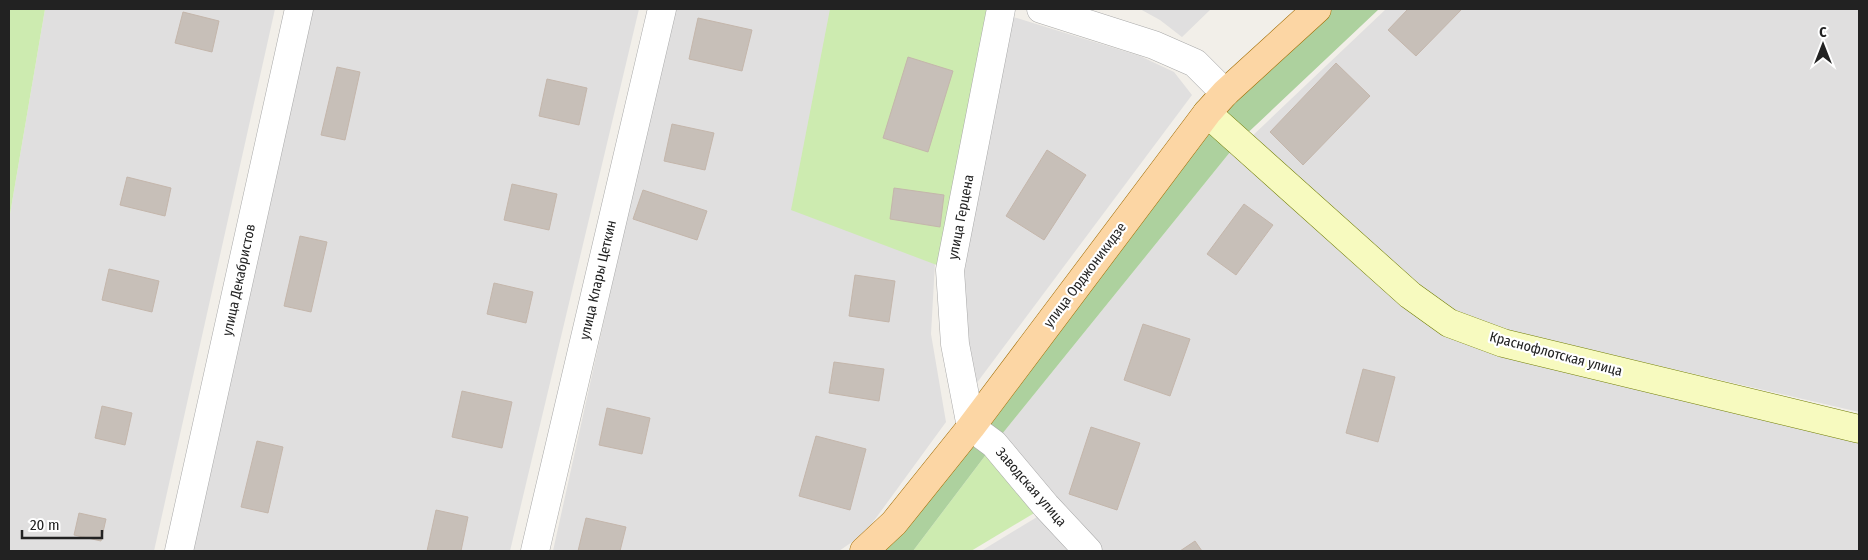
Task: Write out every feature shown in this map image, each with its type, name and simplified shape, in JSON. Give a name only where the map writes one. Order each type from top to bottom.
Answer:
[{"type":"main road","name":"улица Орджоникидзе","points":[[864,551],[894,523],[972,427],[1216,103],[1317,9]]},
{"type":"street","name":"улица Декабристов","points":[[179,551],[299,9]]},
{"type":"street","name":"улица Клары Цеткин","points":[[534,551],[662,9]]},
{"type":"street","name":"улица Герцена","points":[[972,427],[955,344],[950,270],[1001,9]]},
{"type":"street","name":"Краснофлотская улица","points":[[1041,9],[1154,45],[1195,64],[1216,103],[1362,253],[1410,295],[1449,323],[1503,343],[1859,429]]},
{"type":"street","name":"Заводская улица","points":[[972,427],[994,444],[1046,506],[1088,551]]},
{"type":"shaded area","points":[[45,9],[275,9],[154,551],[9,551],[9,220]]},
{"type":"shaded area","points":[[309,9],[639,9],[510,551],[189,551]]},
{"type":"shaded area","points":[[673,9],[982,9],[935,263],[931,334],[946,422],[865,533],[839,551],[553,551]]},
{"type":"shaded area","points":[[1140,9],[1211,9],[1182,37],[1160,20]]},
{"type":"shaded area","points":[[1386,9],[1859,9],[1859,412],[1509,331],[1452,311],[1413,284],[1249,139]]},
{"type":"shaded area","points":[[1007,15],[1140,56],[1174,72],[1192,95],[973,388],[959,274]]},
{"type":"shaded area","points":[[1239,141],[1447,321],[1859,429],[1859,551],[1089,551],[994,444]]},
{"type":"shaded area","points":[[1042,514],[1072,551],[981,551]]},
{"type":"green space","points":[[9,9],[45,9],[9,220]]},
{"type":"green space","points":[[830,9],[1001,9],[950,270],[791,210]]},
{"type":"green space","points":[[1317,9],[1379,9],[1239,141],[994,444],[913,551],[864,551],[1207,113]]},
{"type":"green space","points":[[994,444],[1046,506],[971,551],[913,551]]},
{"type":"building","points":[[1408,9],[1462,9],[1416,56],[1388,30]]},
{"type":"building","points":[[183,12],[219,21],[212,52],[175,43]]},
{"type":"building","points":[[698,18],[752,30],[742,71],[689,59]]},
{"type":"building","points":[[908,57],[953,71],[928,152],[883,138]]},
{"type":"building","points":[[1336,63],[1370,96],[1303,165],[1270,132]]},
{"type":"building","points":[[337,67],[360,72],[345,140],[321,135]]},
{"type":"building","points":[[547,79],[587,88],[579,125],[539,116]]},
{"type":"building","points":[[672,124],[714,133],[705,170],[664,161]]},
{"type":"building","points":[[1047,150],[1086,175],[1044,240],[1006,216]]},
{"type":"building","points":[[127,177],[171,188],[165,216],[120,205]]},
{"type":"building","points":[[512,184],[557,194],[549,230],[504,220]]},
{"type":"building","points":[[894,188],[944,195],[940,227],[890,219]]},
{"type":"building","points":[[643,190],[707,211],[697,240],[633,219]]},
{"type":"building","points":[[1244,204],[1273,225],[1236,275],[1207,254]]},
{"type":"building","points":[[300,236],[327,242],[311,312],[284,306]]},
{"type":"building","points":[[109,269],[159,281],[152,312],[102,300]]},
{"type":"building","points":[[855,275],[895,281],[889,322],[849,316]]},
{"type":"building","points":[[494,283],[533,292],[526,323],[487,314]]},
{"type":"building","points":[[1143,324],[1190,339],[1170,396],[1124,380]]},
{"type":"building","points":[[834,362],[884,369],[879,401],[829,393]]},
{"type":"building","points":[[1363,369],[1395,377],[1378,442],[1346,433]]},
{"type":"building","points":[[462,391],[512,402],[502,448],[452,437]]},
{"type":"building","points":[[102,406],[132,413],[125,445],[95,438]]},
{"type":"building","points":[[607,408],[650,418],[642,454],[599,445]]},
{"type":"building","points":[[1091,427],[1140,443],[1117,510],[1069,494]]},
{"type":"building","points":[[816,436],[866,449],[850,510],[799,496]]},
{"type":"building","points":[[257,441],[283,447],[268,513],[241,507]]},
{"type":"building","points":[[436,510],[468,517],[461,551],[427,551]]},
{"type":"building","points":[[79,513],[106,519],[101,541],[74,535]]},
{"type":"building","points":[[586,518],[626,527],[620,551],[578,551]]},
{"type":"building","points":[[1195,541],[1202,551],[1180,551]]}]
